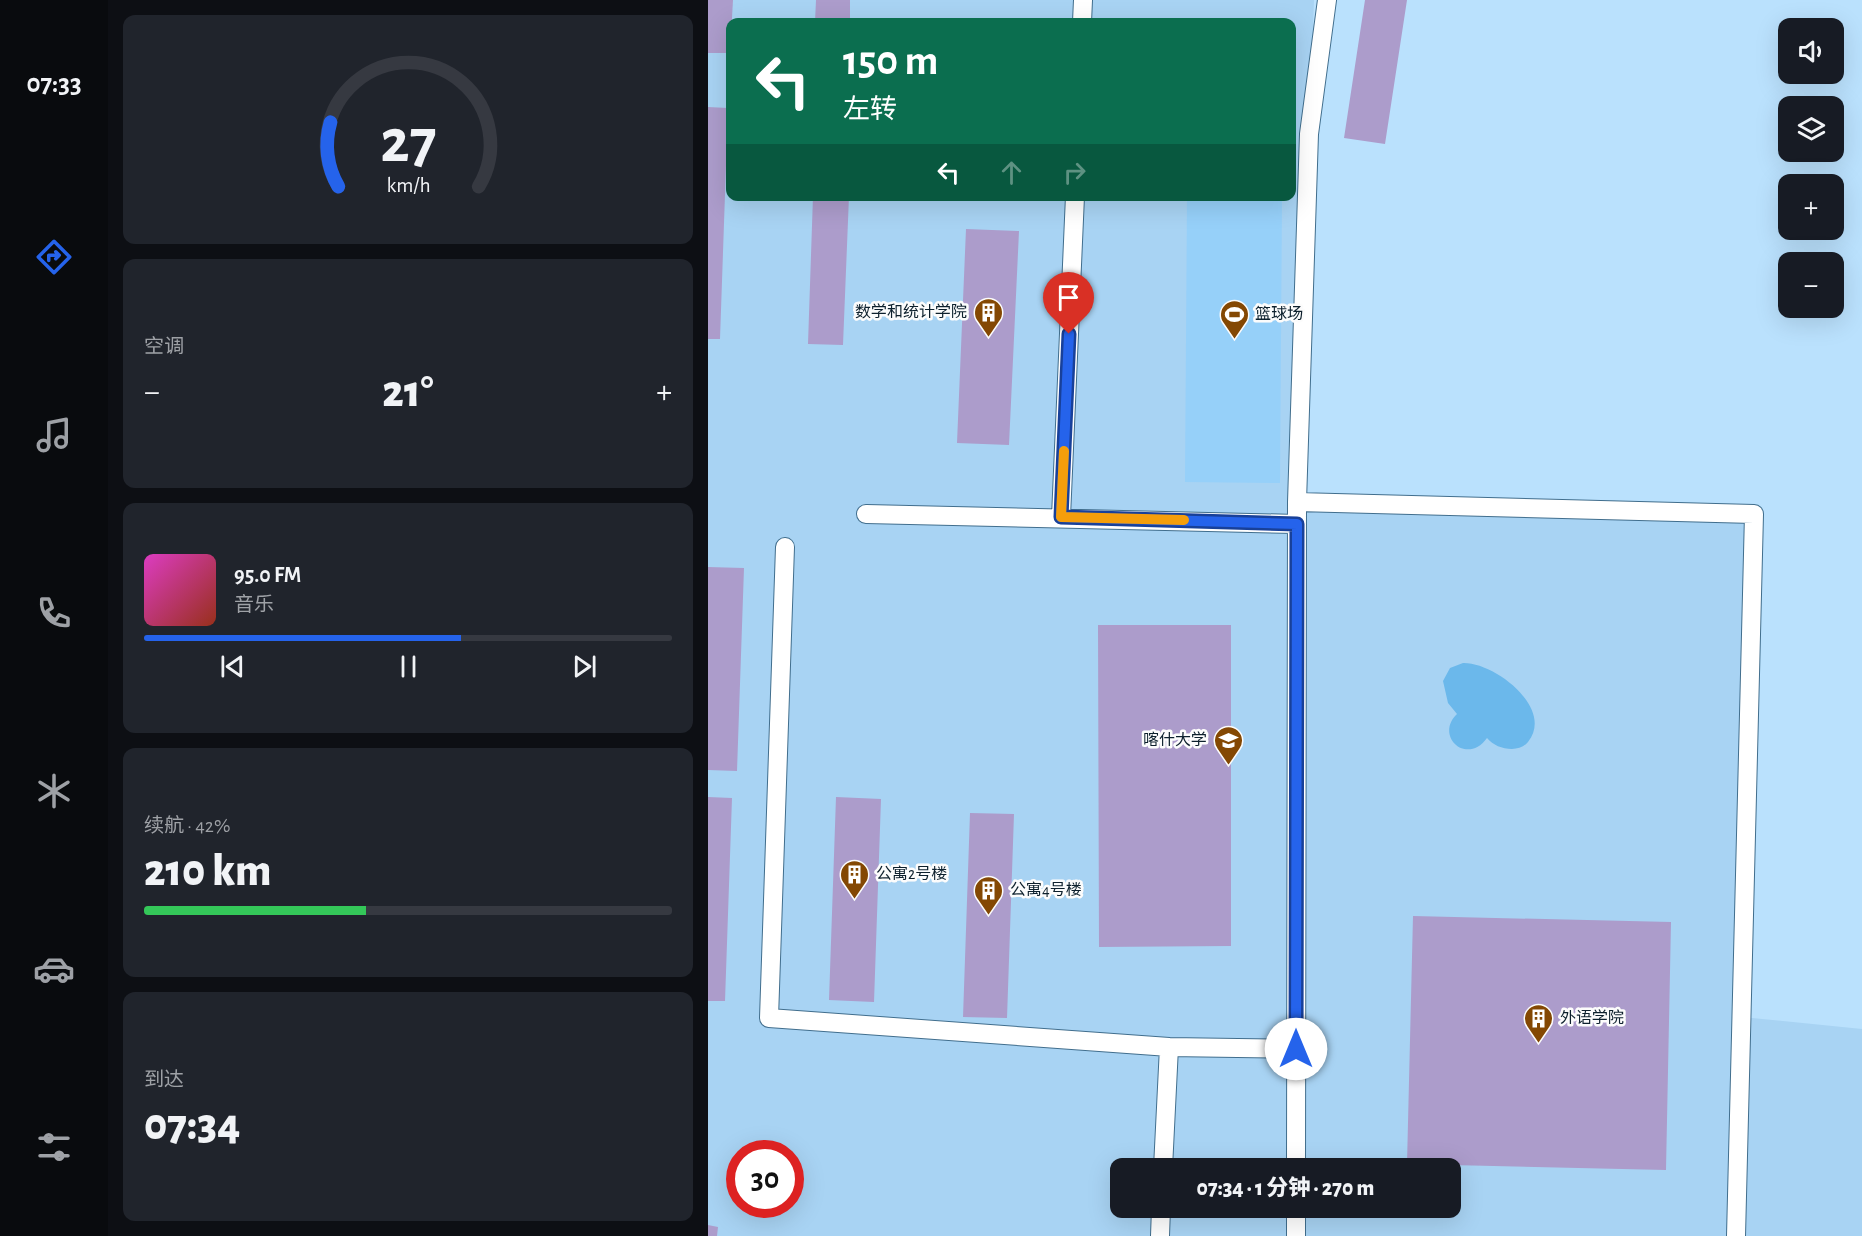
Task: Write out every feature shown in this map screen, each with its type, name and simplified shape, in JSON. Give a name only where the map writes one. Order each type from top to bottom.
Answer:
[{"type":"street","points":[[1082,18],[1083,0]]},
{"type":"street","points":[[1296,1158],[1297,501],[1309,134],[1327,0]]},
{"type":"street","points":[[1061,517],[1075,201]]},
{"type":"street","points":[[1297,501],[1754,514],[1736,1236]]},
{"type":"street","points":[[866,514],[1297,524]]},
{"type":"street","points":[[785,547],[769,1018],[1169,1047],[1296,1049]]},
{"type":"street","points":[[1163,1158],[1169,1047]]},
{"type":"street","points":[[1160,1236],[1161,1218]]},
{"type":"street","points":[[1296,1218],[1296,1236]]},
{"type":"shaded area","name":"喀什大学","points":[[708,0],[1314,0],[1297,501],[1754,514],[1742,1017],[1862,1029],[1862,1236],[708,1236]]},
{"type":"shaded area","name":"篮球场","points":[[1187,201],[1282,201],[1280,483],[1185,482]]},
{"type":"shaded area","points":[[1463,663],[1490,670],[1517,689],[1527,702],[1534,715],[1534,729],[1525,745],[1516,749],[1505,748],[1495,745],[1487,738],[1479,746],[1463,749],[1451,739],[1449,731],[1451,722],[1457,714],[1448,703],[1443,681],[1450,668]]},
{"type":"building","points":[[708,0],[733,0],[732,18],[726,18],[726,53],[708,53]]},
{"type":"building","points":[[816,0],[850,0],[850,18],[815,18]]},
{"type":"building","points":[[1365,0],[1407,0],[1385,144],[1344,138]]},
{"type":"building","points":[[708,107],[726,108],[726,166],[720,339],[708,339]]},
{"type":"building","points":[[813,201],[849,201],[843,345],[808,344]]},
{"type":"building","name":"数学和统计学院","points":[[966,229],[1019,231],[1009,445],[957,443]]},
{"type":"building","points":[[708,567],[744,568],[737,771],[708,770]]},
{"type":"building","points":[[1098,625],[1231,625],[1231,946],[1099,947]]},
{"type":"building","points":[[708,797],[732,798],[725,1001],[708,1001]]},
{"type":"building","name":"公寓2号楼","points":[[836,797],[881,799],[874,1002],[829,1000]]},
{"type":"building","name":"公寓4号楼","points":[[970,813],[1014,814],[1007,1018],[963,1017]]},
{"type":"building","name":"外语学院","points":[[1413,916],[1671,922],[1666,1170],[1461,1165],[1461,1158],[1407,1158]]},
{"type":"building","points":[[708,1225],[718,1227],[717,1236],[708,1236]]},
{"type":"slow traffic","points":[[1064,451],[1061,517],[1184,520]]},
{"type":"place","name":"数学和统计学院","points":[[988,338]]},
{"type":"place","name":"篮球场","points":[[1234,340]]},
{"type":"place","name":"喀什大学","points":[[1228,766]]},
{"type":"place","name":"公寓2号楼","points":[[855,900]]},
{"type":"place","name":"公寓4号楼","points":[[989,916]]},
{"type":"place","name":"外语学院","points":[[1539,1044]]},
{"type":"route","points":[[1069,334],[1061,517],[1297,524],[1296,1049]]}]
